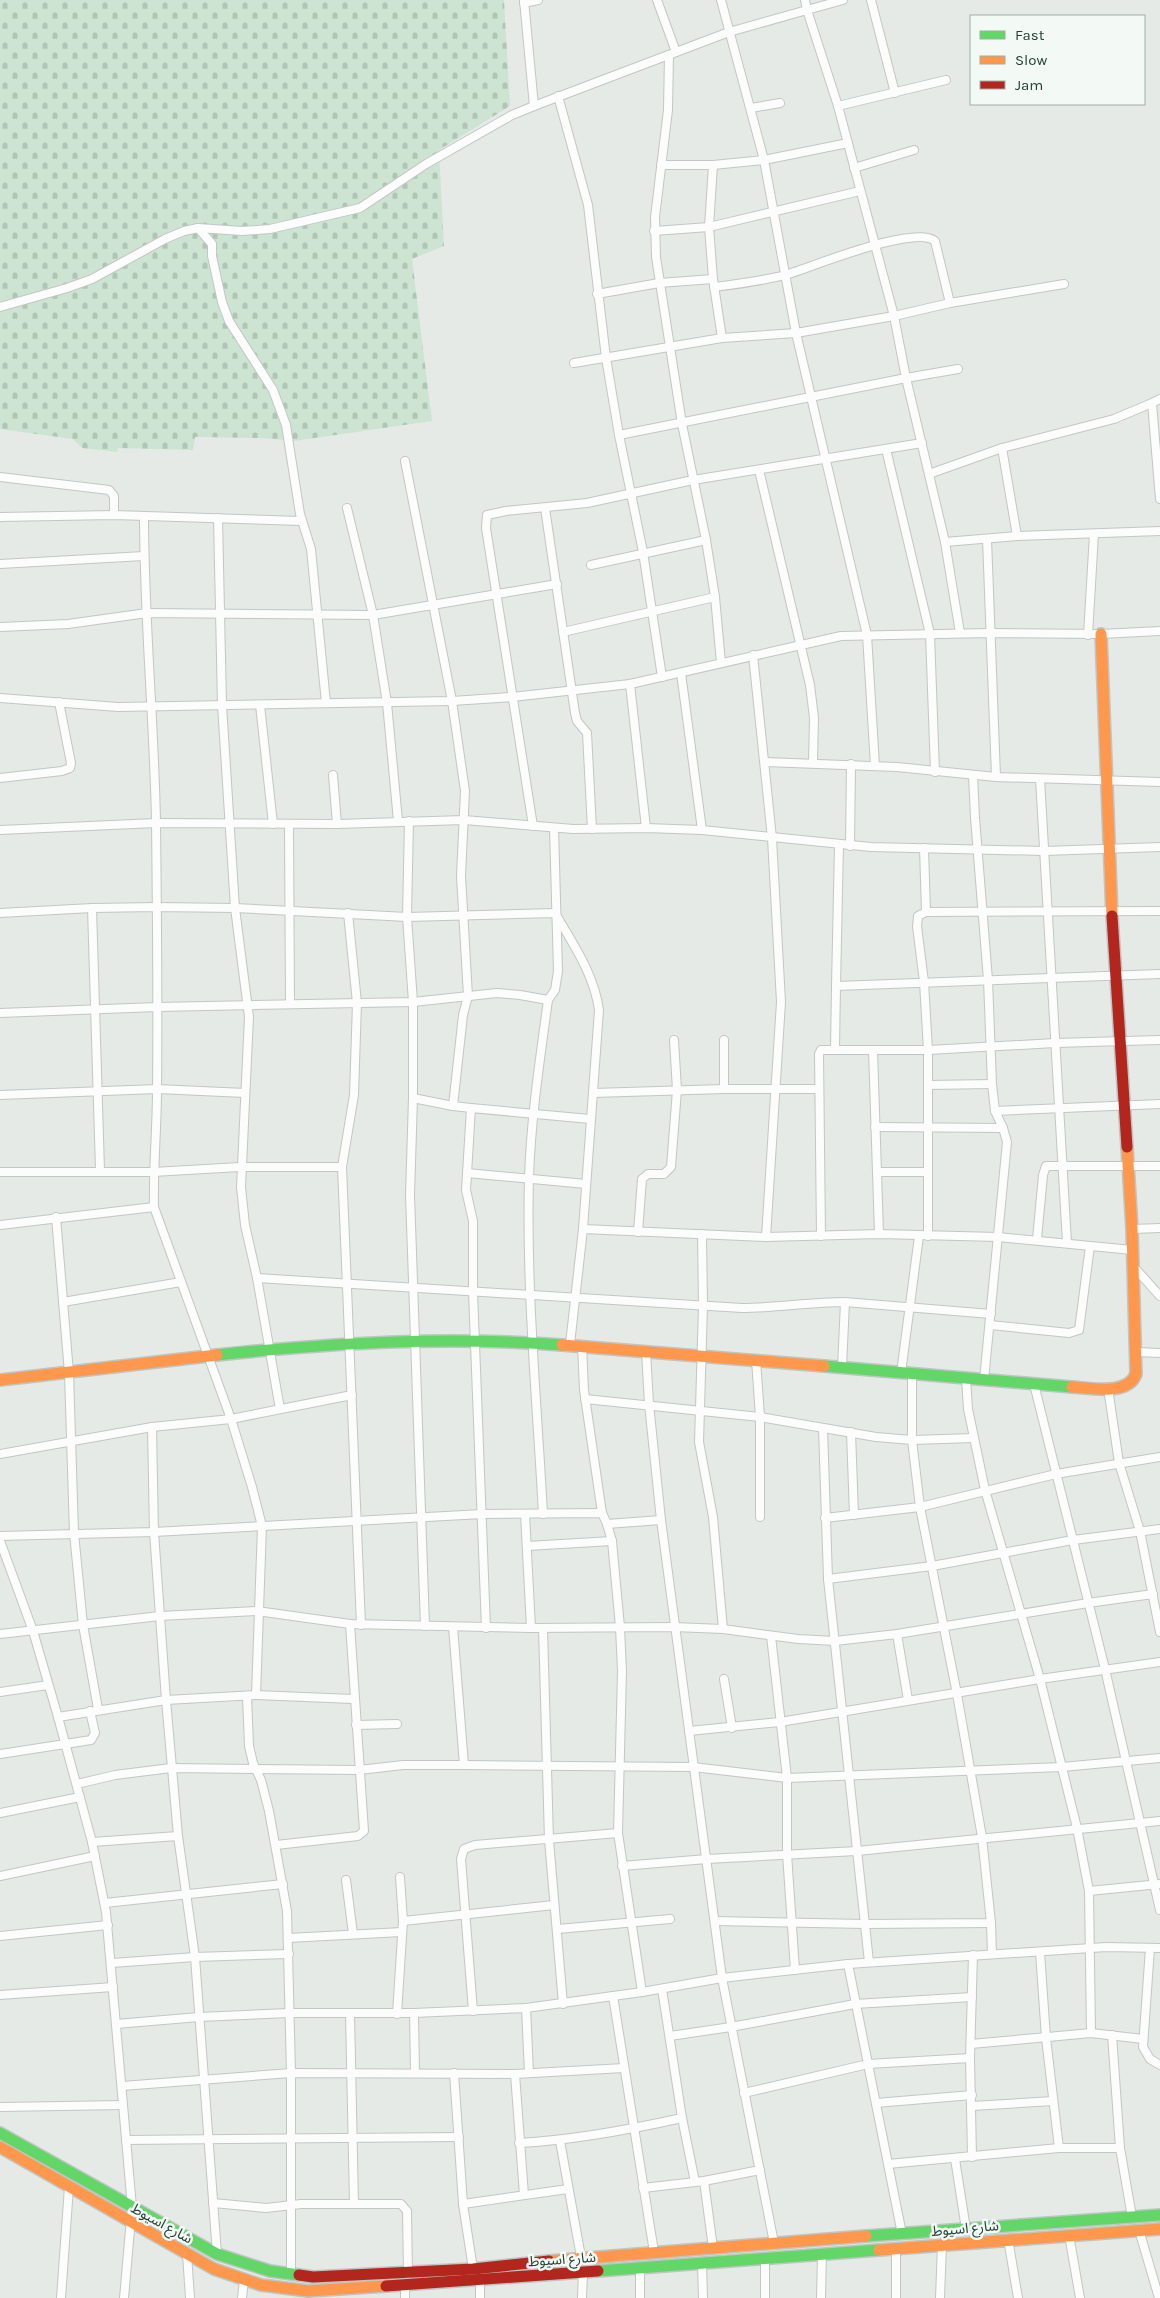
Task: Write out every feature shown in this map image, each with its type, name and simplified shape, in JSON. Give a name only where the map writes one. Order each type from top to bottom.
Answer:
[{"type":"street","points":[[534,106],[524,1],[538,0]]},
{"type":"street","points":[[657,0],[672,54],[668,110],[654,231],[658,283],[682,424],[706,540],[715,597],[720,664]]},
{"type":"street","points":[[721,0],[764,160],[796,333],[828,459],[867,635],[875,766]]},
{"type":"street","points":[[805,0],[838,106],[894,316],[906,378],[945,542],[960,633]]},
{"type":"street","points":[[0,307],[92,279],[165,239],[198,228],[242,231],[270,229],[360,208],[426,164],[512,115],[729,32],[843,0]]},
{"type":"street","points":[[871,0],[895,92]]},
{"type":"street","points":[[838,106],[946,80]]},
{"type":"street","points":[[558,96],[588,205],[606,358],[630,494],[643,552],[662,677]]},
{"type":"street","points":[[750,108],[780,103]]},
{"type":"street","points":[[661,166],[713,165],[764,160],[848,143]]},
{"type":"street","points":[[854,168],[914,150]]},
{"type":"street","points":[[713,165],[709,227],[714,283],[722,338]]},
{"type":"street","points":[[654,231],[709,227],[775,213],[860,191]]},
{"type":"street","points":[[198,228],[212,244],[212,256],[222,302],[229,321],[262,371],[282,408],[290,442],[302,521],[310,549],[326,704]]},
{"type":"street","points":[[597,294],[658,283],[714,283],[785,275],[875,245],[918,236],[932,238],[934,241],[943,269],[950,302]]},
{"type":"street","points":[[574,363],[722,338],[796,333],[894,316],[950,302],[1064,284]]},
{"type":"street","points":[[619,435],[958,369]]},
{"type":"street","points":[[929,474],[1002,448],[1114,419],[1160,399]]},
{"type":"street","points":[[1152,403],[1160,499]]},
{"type":"street","points":[[533,826],[512,697],[498,593],[486,528],[487,515],[506,511],[587,503],[693,480],[922,443]]},
{"type":"street","points":[[1002,448],[1017,536]]},
{"type":"street","points":[[886,449],[930,634],[935,772]]},
{"type":"street","points":[[405,461],[452,701],[465,791],[461,876],[468,996],[463,1014],[453,1106]]},
{"type":"street","points":[[758,470],[802,644],[813,704],[813,762]]},
{"type":"street","points":[[0,477],[109,490],[114,496],[114,515]]},
{"type":"street","points":[[347,508],[373,615],[386,703],[398,821]]},
{"type":"street","points":[[545,508],[571,691],[576,717],[587,734],[592,829]]},
{"type":"street","points":[[0,517],[114,515],[302,521]]},
{"type":"street","points":[[144,516],[144,556],[153,707],[156,822],[157,1089],[153,1172],[154,1207],[231,1419],[262,1526],[257,1611],[256,1695]]},
{"type":"street","points":[[218,518],[222,705],[235,908],[248,1005],[249,1028],[240,1167],[244,1225],[257,1278],[280,1410]]},
{"type":"street","points":[[945,542],[1017,536],[1160,531]]},
{"type":"street","points":[[1088,634],[1094,534]]},
{"type":"street","points":[[987,539],[996,777]]},
{"type":"street","points":[[591,565],[643,552],[706,540]]},
{"type":"street","points":[[0,564],[144,556]]},
{"type":"street","points":[[0,627],[68,624],[147,613],[373,615],[557,584]]},
{"type":"street","points":[[563,632],[715,597]]},
{"type":"street","points":[[0,698],[153,707],[452,701],[512,697],[630,684],[841,636],[960,633],[1100,634],[1160,631]]},
{"type":"street","points":[[0,1380],[209,1357],[270,1348],[415,1340],[475,1340],[570,1344],[1034,1384],[1108,1388],[1126,1386],[1132,1382],[1137,1369],[1132,1229],[1108,849],[1100,634]]},
{"type":"street","points":[[753,655],[772,838],[781,1002],[766,1237]]},
{"type":"street","points":[[681,673],[702,830]]},
{"type":"street","points":[[630,684],[646,828]]},
{"type":"street","points":[[0,778],[62,772],[70,768],[71,763],[59,702]]},
{"type":"street","points":[[260,705],[274,824]]},
{"type":"street","points":[[765,762],[851,764],[996,777],[1160,782]]},
{"type":"street","points":[[850,846],[851,764]]},
{"type":"street","points":[[333,775],[337,824]]},
{"type":"street","points":[[973,775],[988,980],[992,1084],[995,1111],[1004,1128],[1007,1142],[984,1380]]},
{"type":"street","points":[[1040,779],[1067,1243]]},
{"type":"street","points":[[0,830],[156,822],[337,824],[464,820],[554,828],[702,830],[850,846],[978,850],[1160,847]]},
{"type":"street","points":[[408,821],[407,917],[413,1002],[410,1195],[425,1626]]},
{"type":"street","points":[[289,824],[290,1004]]},
{"type":"street","points":[[543,1514],[531,1295],[529,1178],[532,1115],[548,1000],[555,990],[558,977],[554,828]]},
{"type":"street","points":[[835,1049],[839,844]]},
{"type":"street","points":[[924,848],[926,912]]},
{"type":"street","points":[[0,913],[156,907],[289,910],[407,917],[555,913]]},
{"type":"street","points":[[92,908],[100,1170]]},
{"type":"street","points":[[928,1236],[928,1050],[924,982],[917,921],[919,914],[926,912],[1112,913],[1160,911]]},
{"type":"street","points":[[348,913],[357,1003],[354,1096],[342,1166],[361,1625]]},
{"type":"street","points":[[555,913],[587,968],[598,999],[599,1020],[583,1229],[570,1344]]},
{"type":"street","points":[[836,986],[1160,974]]},
{"type":"street","points":[[0,1013],[157,1007],[413,1002],[508,993],[548,1000]]},
{"type":"street","points":[[638,1232],[642,1179],[648,1174],[667,1172],[671,1167],[676,1090],[674,1040]]},
{"type":"street","points":[[724,1040],[724,1089]]},
{"type":"street","points":[[821,1236],[818,1089],[819,1054],[823,1049],[928,1050],[1119,1040],[1160,1040]]},
{"type":"street","points":[[874,1050],[879,1234]]},
{"type":"street","points":[[928,1085],[992,1084]]},
{"type":"street","points":[[0,1095],[157,1089],[245,1093]]},
{"type":"street","points":[[593,1093],[724,1089],[818,1089]]},
{"type":"street","points":[[413,1098],[453,1106],[590,1119]]},
{"type":"street","points":[[995,1111],[1160,1104]]},
{"type":"street","points":[[471,1108],[466,1190],[473,1221],[473,1292],[486,1628]]},
{"type":"street","points":[[875,1127],[1004,1128]]},
{"type":"street","points":[[0,1172],[100,1170],[153,1172],[240,1167],[342,1166]]},
{"type":"street","points":[[1037,1239],[1044,1169],[1048,1166],[1160,1166]]},
{"type":"street","points":[[878,1172],[928,1172]]},
{"type":"street","points":[[467,1174],[586,1184]]},
{"type":"street","points":[[0,1225],[154,1207]]},
{"type":"street","points":[[0,1754],[93,1739],[95,1733],[74,1533],[69,1373],[56,1217]]},
{"type":"street","points":[[1132,1229],[1160,1228]]},
{"type":"street","points":[[583,1229],[766,1237],[879,1234],[998,1237],[1037,1239],[1132,1250]]},
{"type":"street","points":[[702,1234],[703,1306],[699,1442],[709,1485],[723,1629]]},
{"type":"street","points":[[919,1236],[910,1307],[906,1374],[912,1440],[920,1507],[957,1694],[982,1837],[991,1923],[992,1954]]},
{"type":"street","points":[[990,1325],[1069,1333],[1079,1330],[1090,1246]]},
{"type":"street","points":[[1133,1266],[1160,1296]]},
{"type":"street","points":[[257,1278],[703,1306],[772,1308],[823,1302],[845,1302],[991,1314]]},
{"type":"street","points":[[63,1302],[181,1282]]},
{"type":"street","points":[[842,1367],[845,1302]]},
{"type":"street","points":[[582,1345],[585,1399],[602,1513],[612,1541],[620,1626],[622,1718],[618,1833],[642,1992]]},
{"type":"street","points":[[646,1351],[649,1404],[661,1520],[693,1767],[716,1921],[722,1978],[774,2243]]},
{"type":"street","points":[[1136,1352],[1160,1353]]},
{"type":"street","points":[[756,1360],[760,1417],[760,1517]]},
{"type":"street","points":[[966,1379],[968,1409],[986,1490],[1040,1679],[1077,1828],[1088,1891],[1091,2033]]},
{"type":"street","points":[[1034,1384],[1105,1669],[1140,1823],[1157,1885],[1160,1910]]},
{"type":"street","points":[[1108,1388],[1120,1463],[1140,1531],[1160,1632]]},
{"type":"street","points":[[0,1454],[152,1427],[231,1419],[352,1395]]},
{"type":"street","points":[[585,1399],[649,1404],[699,1412],[760,1417],[912,1440],[974,1438]]},
{"type":"street","points":[[152,1427],[154,1532],[171,1768],[178,1836],[188,1894],[195,1957],[217,2254]]},
{"type":"street","points":[[823,1428],[828,1580],[869,1962]]},
{"type":"street","points":[[851,1432],[854,1515]]},
{"type":"street","points":[[825,1518],[920,1507],[1056,1474],[1160,1457]]},
{"type":"street","points":[[0,1536],[154,1532],[482,1514],[602,1513]]},
{"type":"street","points":[[525,1514],[531,1628]]},
{"type":"street","points":[[607,1524],[661,1520]]},
{"type":"street","points":[[828,1580],[932,1566],[1073,1540],[1160,1529]]},
{"type":"street","points":[[0,1541],[33,1631],[58,1717],[92,1842],[105,1903],[112,1963],[132,2207],[129,2222],[124,2298]]},
{"type":"street","points":[[527,1546],[612,1541]]},
{"type":"street","points":[[0,1634],[160,1616],[257,1611],[361,1625],[486,1628],[674,1627],[723,1629],[771,1636],[835,1641],[897,1634],[1088,1602],[1153,1594]]},
{"type":"street","points":[[276,1845],[344,1838],[362,1834],[364,1820],[350,1624]]},
{"type":"street","points":[[453,1627],[464,1765]]},
{"type":"street","points":[[543,1628],[550,1840],[563,2004]]},
{"type":"street","points":[[897,1634],[908,1700]]},
{"type":"street","points":[[771,1636],[787,1778],[787,1854],[795,1970]]},
{"type":"street","points":[[689,1731],[780,1722],[1040,1679],[1160,1662]]},
{"type":"street","points":[[724,1679],[732,1728]]},
{"type":"street","points":[[0,1692],[48,1685]]},
{"type":"street","points":[[58,1717],[166,1700],[256,1695],[354,1698]]},
{"type":"street","points":[[247,1696],[249,1746],[263,1788],[276,1845],[283,1884],[288,1938],[291,2073],[291,2275]]},
{"type":"street","points":[[356,1725],[397,1724]]},
{"type":"street","points":[[76,1784],[116,1775],[171,1768],[359,1770],[398,1765],[693,1767],[787,1778],[1062,1767],[1160,1758]]},
{"type":"street","points":[[0,1813],[80,1797]]},
{"type":"street","points":[[622,1866],[707,1859],[857,1851],[982,1837],[1160,1821]]},
{"type":"street","points":[[473,2011],[461,1859],[464,1849],[475,1845],[618,1833]]},
{"type":"street","points":[[92,1842],[178,1836]]},
{"type":"street","points":[[0,1876],[95,1856]]},
{"type":"street","points":[[397,2014],[403,1921],[400,1878]]},
{"type":"street","points":[[346,1880],[353,1934]]},
{"type":"street","points":[[105,1903],[283,1884]]},
{"type":"street","points":[[1088,1891],[1157,1885]]},
{"type":"street","points":[[403,1921],[554,1905]]},
{"type":"street","points":[[558,1929],[670,1918]]},
{"type":"street","points":[[716,1921],[865,1924],[991,1923]]},
{"type":"street","points":[[0,1936],[108,1925]]},
{"type":"street","points":[[288,1938],[402,1932]]},
{"type":"street","points":[[116,2024],[199,2017],[289,2013],[414,2014],[526,2008],[662,1989],[722,1978],[869,1962],[1090,1948],[1160,1948]]},
{"type":"street","points":[[1150,1948],[1143,2039],[1146,2055],[1160,2065]]},
{"type":"street","points":[[1040,1952],[1046,2038],[1059,2148]]},
{"type":"street","points":[[112,1963],[195,1957],[289,1954]]},
{"type":"street","points":[[972,2157],[970,2058],[973,1954]]},
{"type":"street","points":[[848,1964],[902,2234]]},
{"type":"street","points":[[0,1995],[114,1986]]},
{"type":"street","points":[[662,1989],[682,2118],[695,2182]]},
{"type":"street","points":[[612,1996],[654,2252]]},
{"type":"street","points":[[670,2036],[731,2027],[855,2004],[972,1998]]},
{"type":"street","points":[[526,2008],[529,2074]]},
{"type":"street","points":[[350,2014],[354,2204]]},
{"type":"street","points":[[414,2014],[415,2073]]},
{"type":"street","points":[[971,2044],[1091,2033],[1143,2039]]},
{"type":"street","points":[[1112,2035],[1120,2148],[1132,2217]]},
{"type":"street","points":[[744,2093],[868,2064],[970,2058]]},
{"type":"street","points":[[122,2086],[291,2073],[529,2074],[624,2068]]},
{"type":"street","points":[[454,2073],[464,2204],[472,2269]]},
{"type":"street","points":[[515,2074],[524,2195]]},
{"type":"street","points":[[876,2103],[972,2095]]},
{"type":"street","points":[[972,2106],[1053,2101]]},
{"type":"street","points":[[0,2107],[123,2105]]},
{"type":"street","points":[[519,2143],[560,2141],[633,2129],[682,2118]]},
{"type":"street","name":"شارع اسيوط","points":[[0,2133],[217,2254],[255,2268],[313,2277],[408,2274],[581,2257],[1160,2215]]},
{"type":"street","points":[[126,2140],[458,2137]]},
{"type":"street","points":[[560,2141],[581,2257]]},
{"type":"street","name":"شارع اسيوط","points":[[0,2147],[214,2269],[274,2288],[308,2294],[405,2292],[480,2280],[1160,2229]]},
{"type":"street","points":[[888,2164],[1059,2148],[1120,2148]]},
{"type":"street","points":[[955,2159],[966,2229]]},
{"type":"street","points":[[643,2188],[695,2182],[760,2170]]},
{"type":"street","points":[[704,2180],[713,2248]]},
{"type":"street","points":[[61,2298],[69,2187]]},
{"type":"street","points":[[464,2204],[568,2189]]},
{"type":"street","points":[[213,2203],[266,2208],[291,2205],[354,2204],[404,2206],[407,2211],[408,2274]]},
{"type":"street","points":[[1139,2230],[1159,2298]]},
{"type":"street","points":[[1069,2235],[1080,2298]]},
{"type":"street","points":[[1008,2239],[1018,2298]]},
{"type":"street","points":[[940,2298],[942,2245]]},
{"type":"street","points":[[896,2248],[896,2298]]},
{"type":"street","points":[[187,2254],[190,2298]]},
{"type":"street","points":[[821,2298],[822,2254]]},
{"type":"street","points":[[765,2259],[765,2298]]},
{"type":"street","points":[[702,2263],[703,2298]]},
{"type":"street","points":[[640,2268],[640,2298]]},
{"type":"street","points":[[582,2298],[583,2272]]},
{"type":"street","points":[[242,2298],[244,2280]]},
{"type":"street","points":[[480,2280],[480,2298]]},
{"type":"green space","points":[[0,0],[504,0],[510,106],[439,150],[444,246],[412,259],[432,421],[294,441],[262,438],[195,437],[193,450],[118,448],[117,452],[82,448],[73,439],[0,429]]},
{"type":"traffic: fast","points":[[217,1355],[389,1342],[475,1341],[562,1345]]},
{"type":"traffic: fast","points":[[824,1366],[1072,1387]]},
{"type":"traffic: fast","points":[[0,2133],[217,2254],[270,2271],[299,2275]]},
{"type":"traffic: fast","points":[[866,2236],[1160,2215]]},
{"type":"traffic: fast","points":[[598,2271],[879,2250]]},
{"type":"traffic: slow","points":[[1101,634],[1112,916]]},
{"type":"traffic: slow","points":[[1072,1387],[1117,1388],[1132,1381],[1136,1374],[1132,1229],[1127,1147]]},
{"type":"traffic: slow","points":[[562,1345],[824,1366]]},
{"type":"traffic: slow","points":[[0,1380],[217,1355]]},
{"type":"traffic: slow","points":[[0,2147],[214,2269],[261,2285],[308,2291],[386,2286]]},
{"type":"traffic: slow","points":[[879,2250],[1160,2229]]},
{"type":"traffic: slow","points":[[549,2261],[866,2236]]},
{"type":"traffic: jam","points":[[1112,916],[1127,1147]]},
{"type":"traffic: jam","points":[[299,2275],[313,2277],[473,2269],[549,2261]]},
{"type":"traffic: jam","points":[[386,2286],[598,2271]]}]
